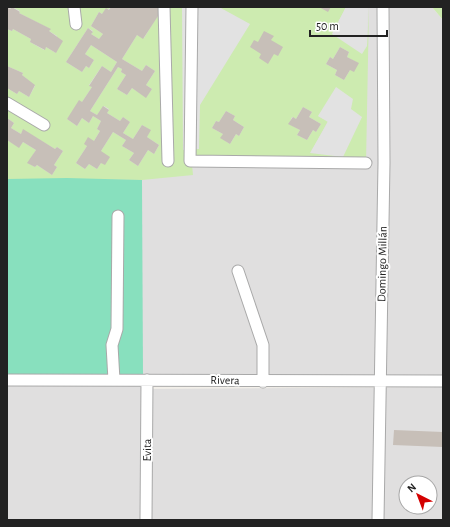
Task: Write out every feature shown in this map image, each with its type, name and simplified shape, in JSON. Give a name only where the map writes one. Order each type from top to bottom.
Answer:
[{"type":"street","points":[[74,7],[76,24]]},
{"type":"street","points":[[164,7],[168,161]]},
{"type":"street","points":[[192,7],[190,161],[366,163]]},
{"type":"street","name":"Domingo Millán","points":[[378,520],[384,163],[383,7]]},
{"type":"street","points":[[7,103],[44,125]]},
{"type":"street","points":[[114,380],[112,345],[117,329],[118,216]]},
{"type":"street","points":[[238,271],[263,345],[263,382]]},
{"type":"street","name":"Rivera","points":[[7,380],[443,382]]},
{"type":"street","name":"Evita","points":[[146,520],[147,380]]},
{"type":"shaded area","points":[[7,7],[380,7],[387,177],[389,7],[432,7],[443,20],[443,375],[143,377],[143,389],[443,387],[443,520],[7,520]]},
{"type":"shaded area","points":[[182,7],[219,7],[250,24],[200,105],[199,149],[183,150]]},
{"type":"shaded area","points":[[346,7],[368,7],[367,46],[362,54],[332,34]]},
{"type":"shaded area","points":[[336,87],[353,99],[351,109],[362,117],[343,157],[310,153],[328,122],[318,116]]},
{"type":"green space","points":[[12,7],[111,7],[102,14],[99,12],[91,26],[103,34],[99,39],[91,34],[93,31],[88,28],[66,62],[82,72],[86,66],[89,68],[94,60],[85,54],[91,45],[117,62],[111,72],[102,66],[89,85],[92,87],[82,102],[67,119],[77,126],[82,118],[89,123],[93,116],[101,121],[97,129],[100,131],[94,141],[87,146],[76,163],[85,169],[89,164],[97,169],[101,163],[101,151],[113,132],[126,140],[122,146],[134,153],[129,160],[138,166],[148,150],[154,154],[159,145],[147,137],[150,130],[142,125],[133,139],[123,133],[130,122],[123,117],[120,121],[107,113],[109,109],[104,106],[97,115],[90,111],[118,67],[122,69],[121,72],[126,75],[117,89],[127,95],[132,88],[146,97],[152,89],[146,85],[155,71],[146,65],[142,71],[122,59],[137,35],[144,38],[163,7],[346,7],[332,34],[367,46],[369,7],[366,163],[192,165],[193,175],[142,180],[7,179],[7,140],[19,147],[23,142],[36,150],[28,163],[35,167],[37,165],[52,175],[57,167],[54,165],[63,151],[57,147],[55,149],[23,130],[21,134],[11,128],[14,123],[7,118],[7,88],[17,94],[19,91],[29,97],[35,86],[22,75],[23,73],[7,66],[7,29],[12,31],[13,29],[31,39],[30,42],[44,50],[46,47],[56,53],[57,36],[49,31],[50,29],[19,13],[20,11]],"holes":[[[340,47],[349,52],[347,57],[358,63],[350,70],[344,80],[335,75],[337,70],[326,64],[330,57],[333,59]],[[303,107],[312,112],[309,117],[321,124],[316,132],[313,130],[307,140],[297,135],[300,130],[289,124],[292,117],[296,119]],[[226,111],[235,116],[233,120],[244,127],[239,136],[236,134],[230,144],[221,138],[223,134],[212,128],[216,121],[219,122]],[[318,116],[362,117],[311,152],[328,121]]]},
{"type":"green space","points":[[432,7],[443,7],[443,20]]},
{"type":"green space","points":[[67,178],[142,180],[143,377],[7,376],[7,179]]},
{"type":"building","points":[[7,7],[10,9],[12,7],[20,12],[19,13],[51,29],[49,31],[63,41],[56,53],[46,47],[45,50],[30,42],[31,39],[13,29],[12,31],[7,29]]},
{"type":"building","points":[[111,7],[164,7],[143,39],[137,35],[122,59],[142,71],[146,65],[155,71],[146,85],[152,89],[146,98],[132,88],[127,95],[117,89],[126,75],[121,72],[122,69],[118,67],[90,111],[97,115],[103,106],[109,110],[107,113],[120,121],[123,117],[130,122],[123,133],[133,139],[142,125],[151,130],[147,137],[159,145],[154,154],[148,150],[138,166],[129,160],[134,153],[122,146],[126,140],[113,132],[101,151],[110,157],[105,165],[101,163],[97,169],[89,164],[85,169],[76,163],[87,146],[84,144],[88,137],[94,141],[100,131],[97,129],[101,121],[93,116],[89,123],[82,118],[77,126],[67,119],[79,100],[82,102],[92,87],[89,86],[102,66],[111,72],[117,62],[91,45],[85,54],[94,60],[89,68],[86,66],[82,72],[66,62],[88,28],[93,32],[91,34],[99,39],[103,34],[91,26],[99,12],[102,14],[106,8],[109,10]]},
{"type":"building","points":[[319,7],[331,7],[328,12]]},
{"type":"building","points":[[264,31],[274,36],[271,40],[283,47],[278,56],[274,54],[268,64],[259,58],[261,54],[250,47],[254,40],[258,42]]},
{"type":"building","points":[[340,47],[349,52],[347,57],[359,63],[354,72],[350,70],[344,80],[335,75],[337,70],[326,64],[330,57],[333,59]]},
{"type":"building","points":[[7,66],[23,73],[22,75],[35,85],[29,97],[19,91],[17,94],[7,88]]},
{"type":"building","points":[[303,107],[312,112],[309,117],[321,124],[316,132],[313,130],[307,140],[297,135],[300,130],[288,124],[293,117],[296,119]]},
{"type":"building","points":[[226,111],[235,116],[233,120],[244,127],[239,136],[236,134],[230,144],[220,138],[223,134],[212,128],[216,121],[219,122]]},
{"type":"building","points":[[7,118],[14,123],[11,128],[21,134],[23,129],[55,149],[57,147],[63,151],[54,165],[57,167],[52,175],[37,165],[35,167],[27,163],[36,150],[23,142],[19,148],[7,140]]},
{"type":"building","points":[[394,430],[443,432],[443,447],[393,445]]}]
